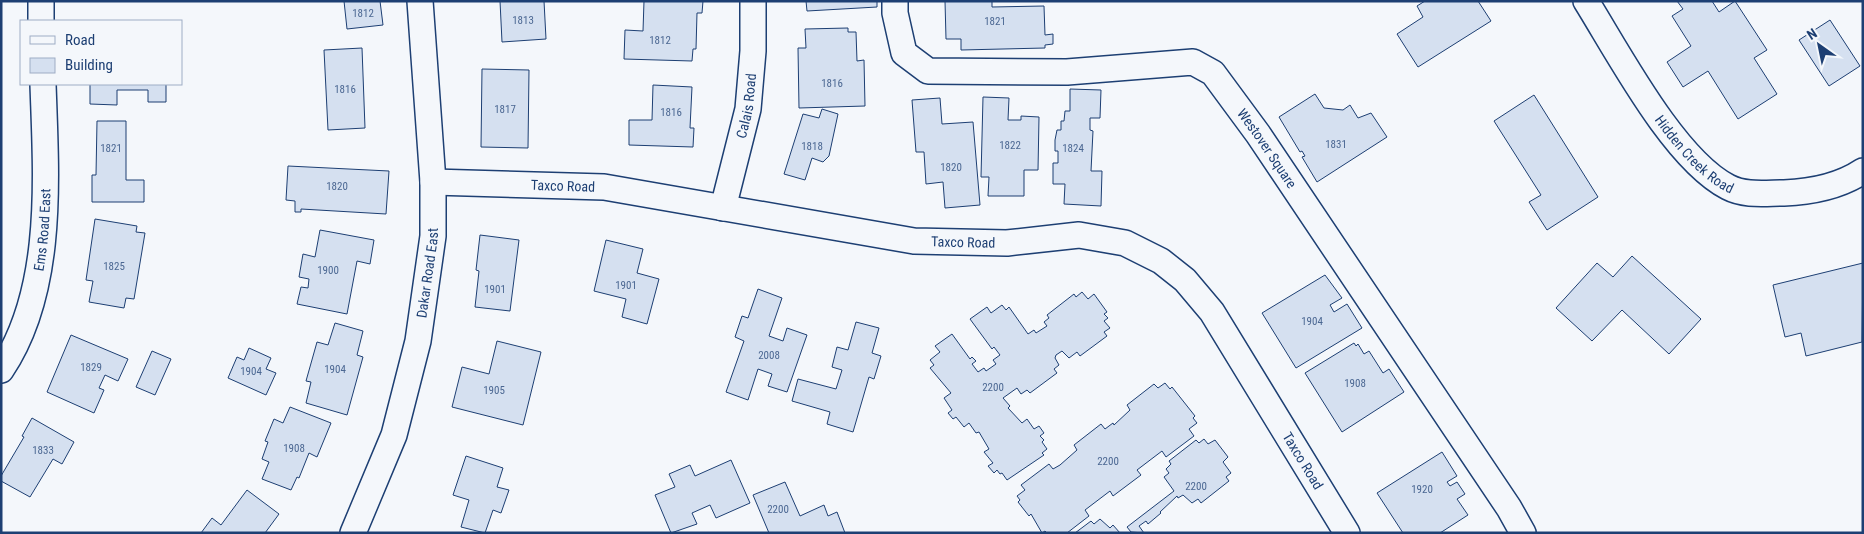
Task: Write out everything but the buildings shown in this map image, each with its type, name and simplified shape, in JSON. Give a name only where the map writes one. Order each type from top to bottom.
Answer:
[{"type":"street","points":[[40,1],[41,20]]},
{"type":"street","name":"Dakar Road East","points":[[353,533],[394,435],[418,341],[432,236],[433,182],[420,1]]},
{"type":"street","name":"Calais Road","points":[[723,208],[748,110],[753,51],[752,1]]},
{"type":"street","name":"Westover Square","points":[[895,1],[895,13],[904,53],[928,71],[1067,72],[1193,62],[1212,73],[1258,134],[1510,508],[1523,533]]},
{"type":"street","name":"Hidden Creek Road","points":[[1586,1],[1638,84],[1680,146],[1703,170],[1728,188],[1747,194],[1810,192],[1849,180],[1863,171]]},
{"type":"street","name":"Ems Road East","points":[[1,370],[22,329],[37,274],[45,218],[43,85]]},
{"type":"street","name":"Taxco Road","points":[[433,182],[604,187],[914,241],[1007,243],[1079,235],[1125,243],[1154,257],[1185,280],[1212,312],[1347,533]]}]
